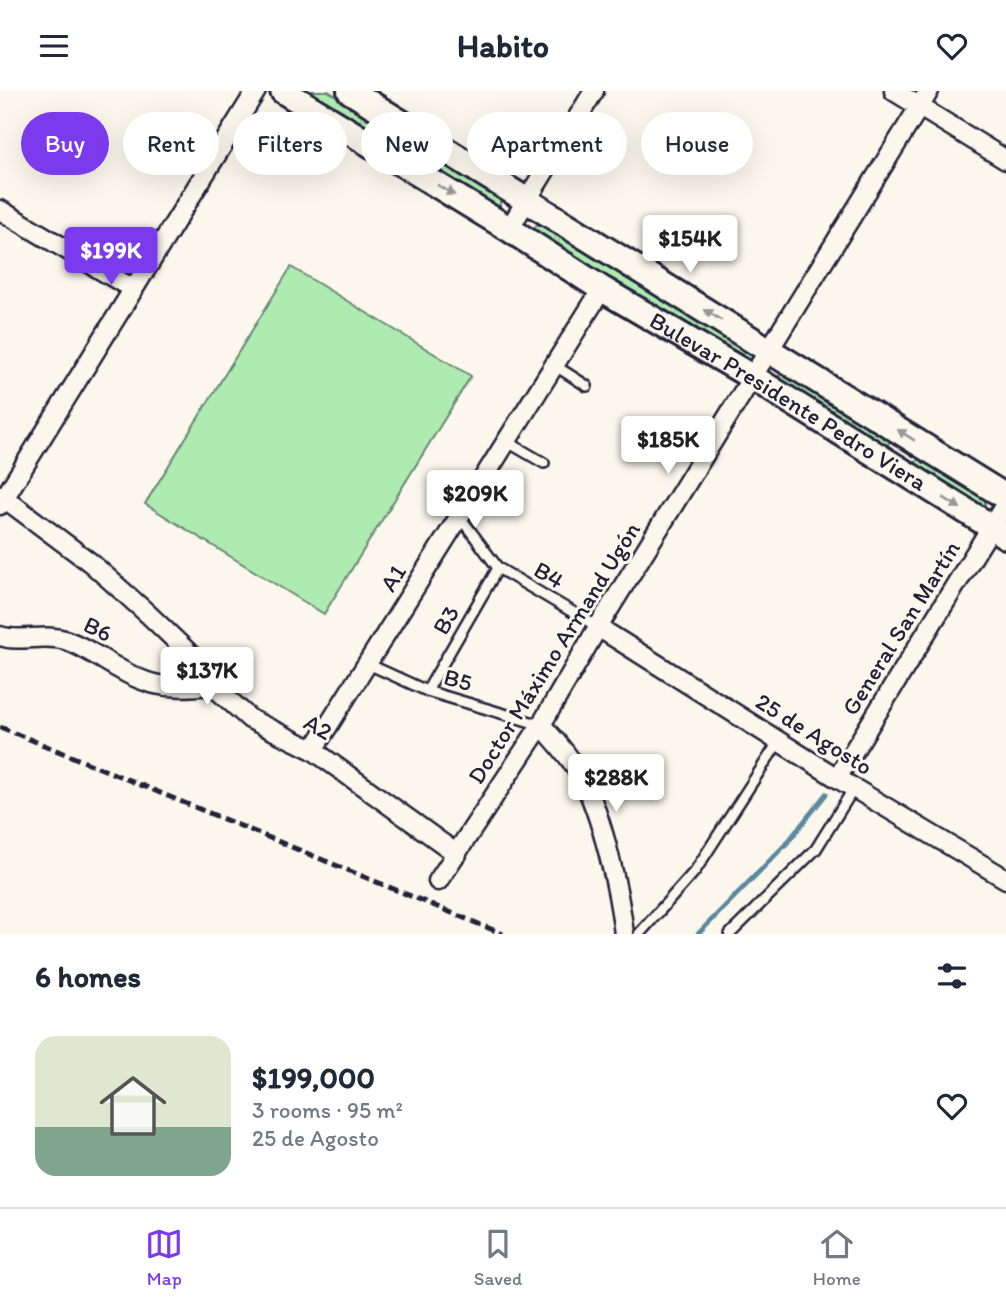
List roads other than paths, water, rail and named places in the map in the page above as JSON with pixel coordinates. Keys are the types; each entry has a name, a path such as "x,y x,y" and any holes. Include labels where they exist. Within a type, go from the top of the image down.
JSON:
{"street":[{"path":"1,500 256,91"},
{"name":"Bulevar Presidente Pedro Viera","path":"283,91 602,289 752,377 999,532"},
{"name":"Bulevar Presidente Pedro Viera","path":"351,91 1006,497"},
{"path":"509,229 594,91"},
{"path":"894,91 924,99 1006,160"},
{"name":"Doctor Máximo Armand Ugón","path":"438,881 541,725 598,627 924,99"},
{"path":"0,210 134,289"},
{"name":"A1","path":"313,750 602,289"},
{"name":"A2","path":"1,500 91,563 192,656 212,685 250,719 313,750 457,854"},
{"name":"General San Martín","path":"837,778 999,532 1006,503"},
{"name":"25 de Agosto","path":"598,627 837,778 1006,879"},
{"name":"B6","path":"0,636 9,639 33,636 64,639 144,681 185,687 212,685"},
{"path":"541,725 561,747 582,778 612,869 624,934"}],"lane":[{"path":"554,365 587,386"},
{"path":"506,441 544,463"},
{"name":"B4","path":"460,517 498,568 598,627"},
{"name":"B3","path":"427,691 498,568"},
{"name":"B5","path":"368,664 427,691 541,725"},
{"path":"639,934 695,871 779,741"},
{"path":"730,934 816,849 854,788"}],"waterway":[{"path":"698,934 787,843 826,794"}],"railway":[{"path":"0,727 503,934"}]}
